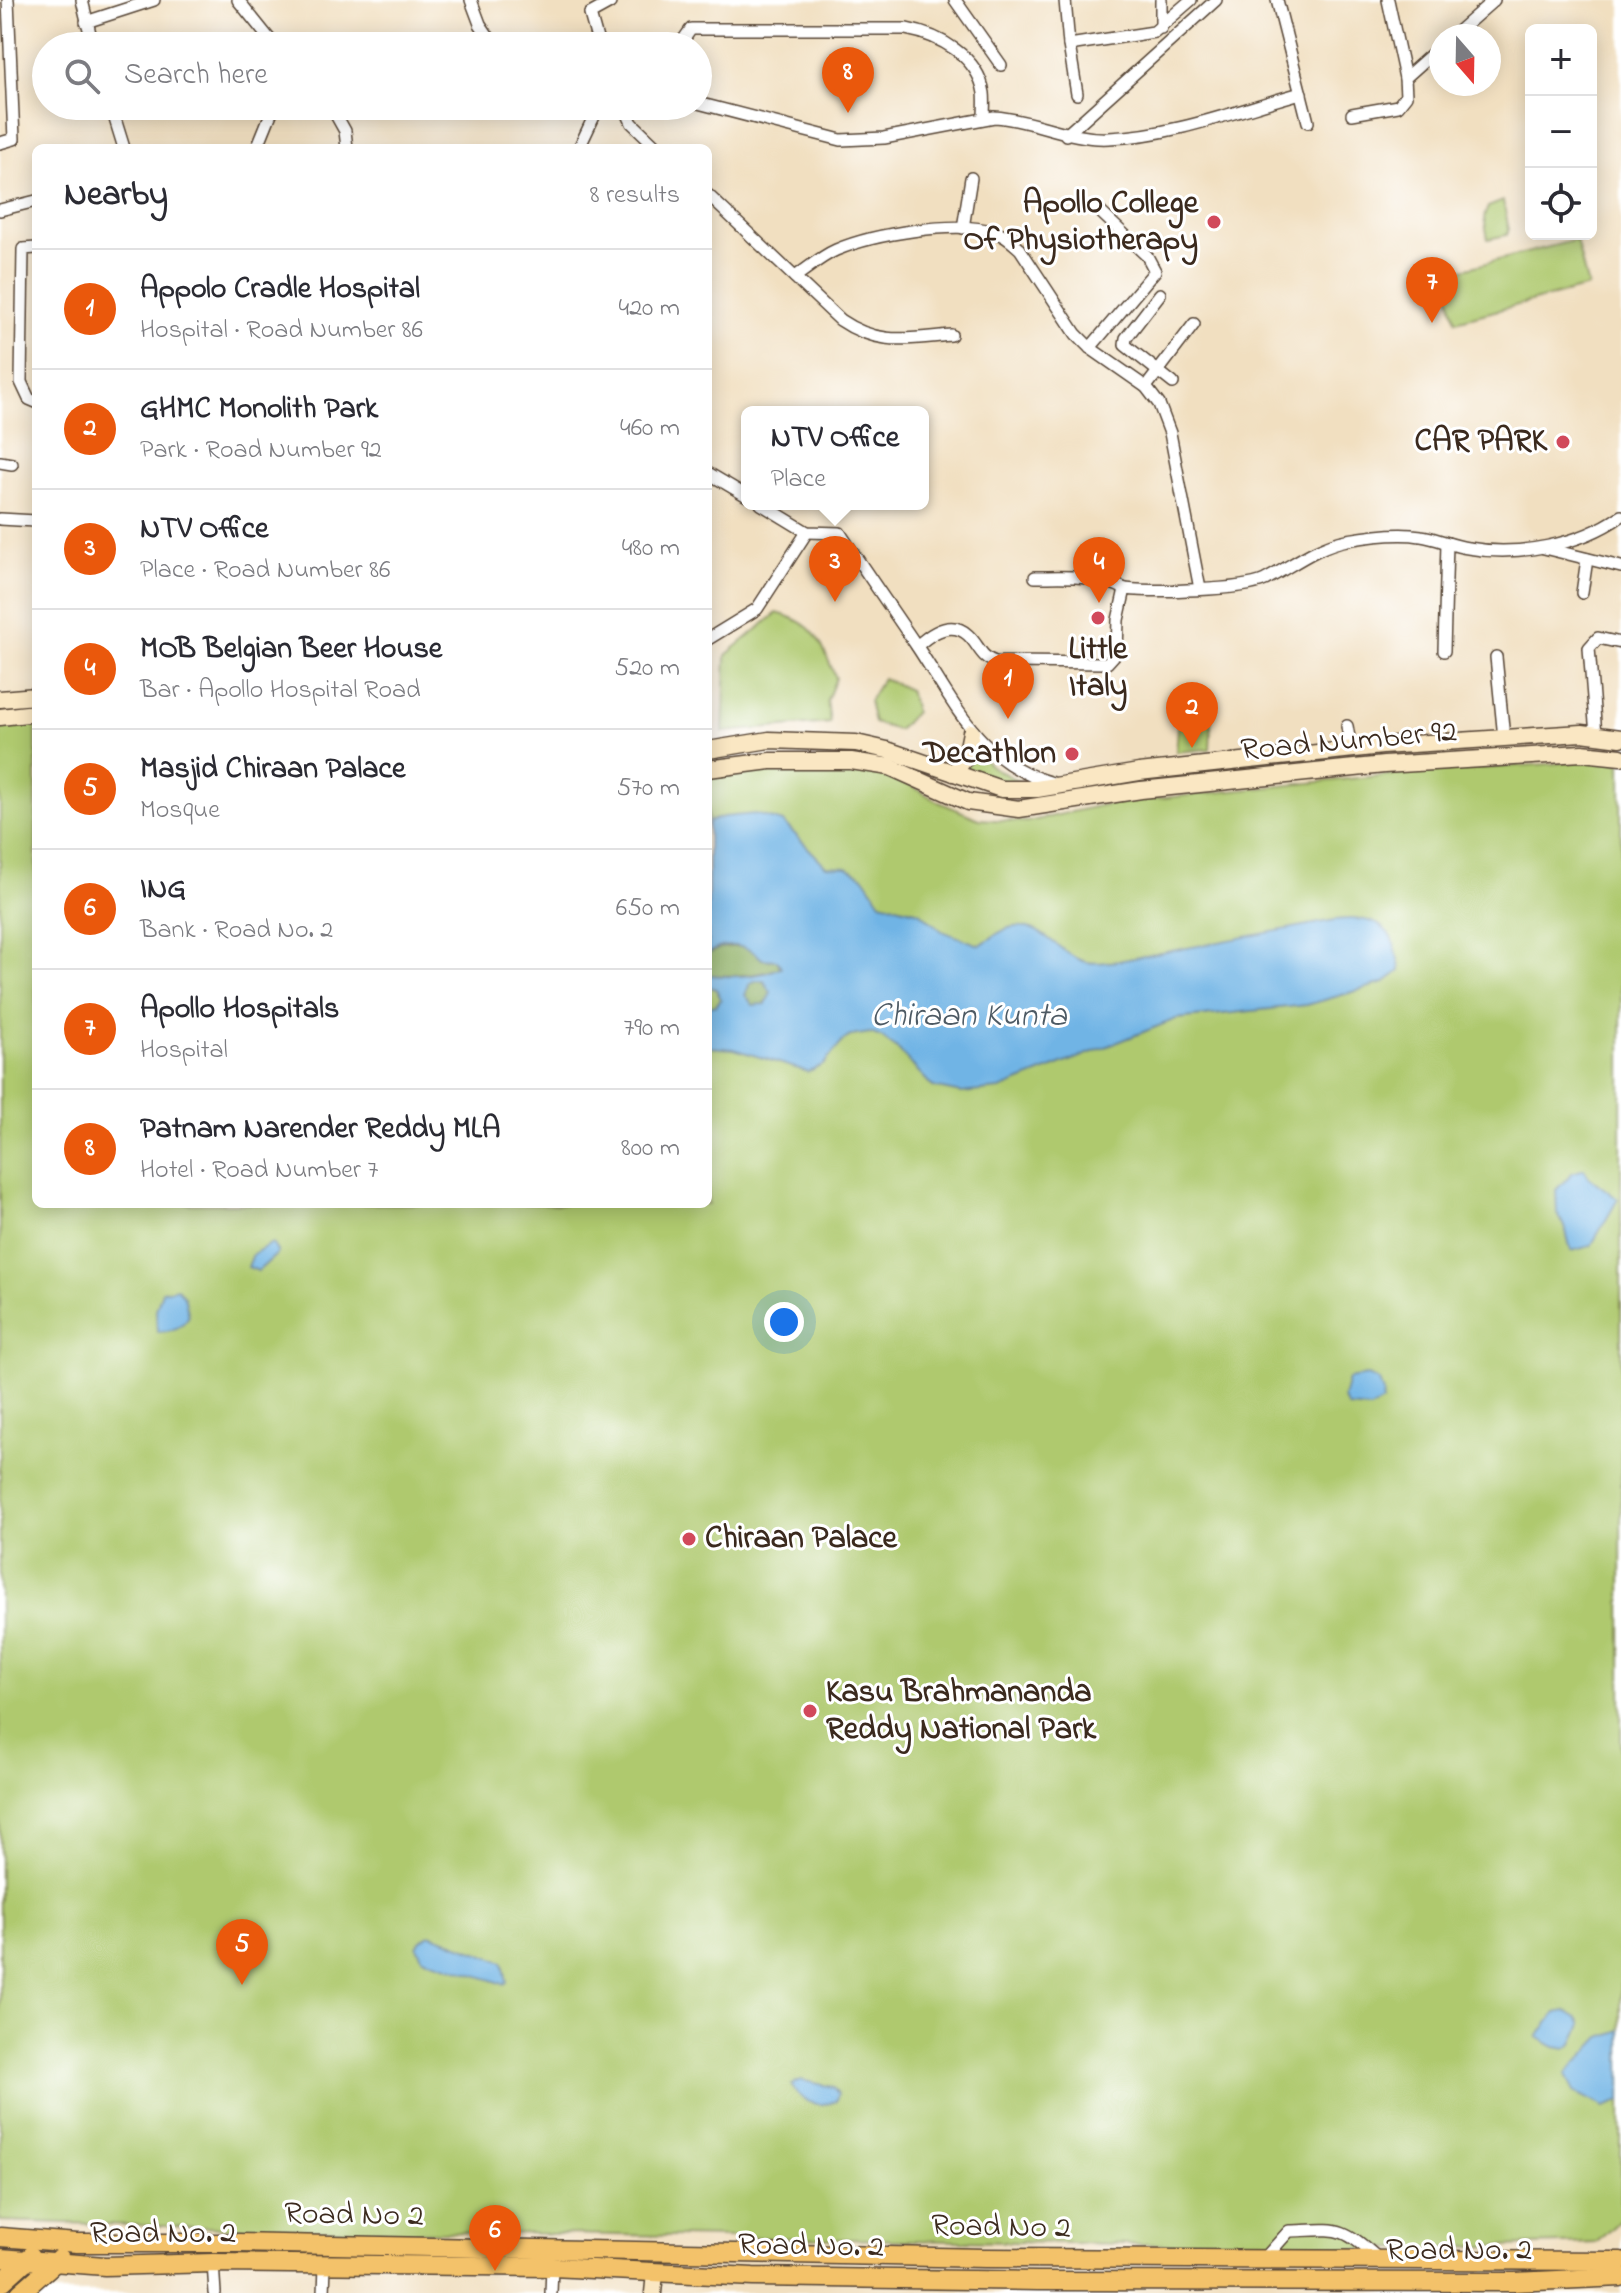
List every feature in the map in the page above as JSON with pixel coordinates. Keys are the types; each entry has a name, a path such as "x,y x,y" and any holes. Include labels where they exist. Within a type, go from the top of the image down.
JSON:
{"main road":[{"path":"0,699 32,696"},
{"path":"0,717 32,713"},
{"path":"954,773 966,757 971,732"},
{"name":"Road Number 92","path":"712,749 769,740 856,743 887,750 1001,789 1037,789 1139,772 1351,749 1582,733 1621,738"},
{"path":"1376,747 1380,765"},
{"name":"Road Number 92","path":"712,768 770,761 851,761 890,767 968,802 1019,809 1141,790 1380,765 1582,753 1621,757"},
{"path":"0,2237 77,2243"},
{"path":"0,2284 48,2241"},
{"path":"27,2287 77,2243"},
{"name":"Road No 2","path":"77,2243 237,2243 969,2258 1621,2261"},
{"name":"Road No. 2","path":"1,2258 105,2266 213,2263 552,2267 655,2273 753,2285 1550,2287 1621,2277"},
{"path":"27,2287 58,2273 105,2266"},
{"path":"653,2293 655,2273"}],"street":[{"path":"0,143 14,139 8,0"},
{"path":"82,0 89,32"},
{"path":"86,22 154,0"},
{"path":"238,0 264,32"},
{"path":"471,0 485,32"},
{"path":"955,0 1001,65"},
{"path":"1065,0 1077,94"},
{"path":"1161,0 1161,28"},
{"path":"1069,45 1154,32 1191,0"},
{"path":"1066,135 1216,0"},
{"path":"1277,0 1308,122"},
{"path":"1352,114 1398,106 1406,96 1388,0"},
{"path":"1467,24 1494,0"},
{"path":"595,32 590,14 610,3"},
{"path":"689,32 691,29 906,29 922,32 945,41 977,74 984,92 984,118"},
{"path":"1405,78 1429,57"},
{"path":"712,107 841,140 884,138 984,118 1007,117 1066,135 1108,138 1154,133 1301,93"},
{"path":"115,120 123,144"},
{"path":"259,144 268,120"},
{"path":"339,120 345,131 347,144"},
{"path":"581,144 592,120"},
{"path":"631,120 654,144"},
{"path":"963,228 971,178"},
{"path":"712,199 840,320 870,337 891,340 951,335"},
{"path":"0,210 32,202"},
{"path":"1090,348 1155,271 1147,256 1094,206"},
{"path":"795,277 835,250 897,233 963,228 995,232 1008,238 1020,249 1064,316 1090,348 1146,387 1159,404 1170,433 1200,589"},
{"path":"32,248 23,249 21,319 21,382 32,400"},
{"path":"1137,292 1156,299 1125,343 1129,350 1173,383"},
{"path":"21,319 32,319"},
{"path":"1146,387 1194,324"},
{"path":"712,475 741,492"},
{"path":"771,510 807,532 840,533 971,732 993,754 1012,766 1036,779 1061,785"},
{"path":"1035,577 1095,578 1108,580 1125,589 1243,587 1263,581 1315,551 1344,541 1420,535 1447,543 1504,551 1539,546 1597,531 1621,516"},
{"path":"0,519 32,521"},
{"path":"712,637 757,609 807,532"},
{"path":"1444,651 1447,543"},
{"path":"1539,546 1621,567"},
{"path":"1582,593 1587,559"},
{"path":"917,646 929,635 954,628 969,636 982,655 995,662 1107,663 1117,652 1118,620 1125,589"},
{"path":"1596,735 1589,648 1598,638 1621,643"},
{"path":"1496,657 1504,738"},
{"path":"1347,726 1351,749"},
{"path":"1264,2259 1289,2231 1340,2229 1383,2262"},
{"path":"213,2263 215,2293"},
{"path":"324,2293 325,2265"},
{"path":"551,2293 552,2267"}],"green space":[{"path":"1503,201 1509,229 1507,235 1488,239 1484,217 1488,207"},
{"path":"1576,240 1588,287 1456,321 1444,274"},
{"path":"777,613 791,617 809,629 826,654 836,678 827,700 830,723 723,732 726,655"},
{"path":"883,678 909,690 915,712 898,730 874,723 869,701"},
{"path":"1180,705 1212,705 1210,749 1176,752"},
{"name":"Kasu Brahmananda Reddy National Park","path":"32,723 32,1208 712,1208 712,776 805,768 848,769 895,776 939,802 979,819 1027,822 1107,804 1407,773 1609,760 1621,763 1621,2219 1596,2243 1341,2249 262,2229 0,2221 0,727"},
{"path":"974,750 992,767 1024,784 965,770"},
{"path":"742,946 762,959 777,960 781,968 745,975 712,975 712,952"},
{"path":"758,980 767,984 771,993 767,1002 758,1006 749,1002 745,993 749,984"}],"water":[{"name":"Chiraan Kunta","path":"755,814 783,822 826,866 847,867 864,877 881,902 920,912 942,931 979,945 1008,928 1023,927 1041,933 1080,960 1104,962 1355,919 1373,922 1387,932 1393,940 1400,971 1384,983 1307,1005 1176,1019 1000,1089 961,1093 933,1087 896,1048 870,1033 844,1040 823,1065 808,1072 734,1049 712,1047 712,1006 721,999 712,988 712,975 755,975 781,967 777,960 762,959 743,947 728,946 712,951 712,821","holes":["757,980 764,981 771,992 766,1004 753,1005 745,995 750,983"]},
{"path":"1584,1169 1589,1177 1618,1199 1591,1246 1571,1251 1557,1212 1556,1190 1572,1173"},
{"path":"272,1243 278,1253 258,1271 248,1267 253,1254"},
{"path":"177,1288 184,1296 189,1316 176,1328 157,1332 156,1310 162,1291"},
{"path":"1367,1376 1379,1381 1382,1402 1370,1409 1348,1407 1343,1398 1348,1379"},
{"path":"430,1934 503,1962 507,1982 504,1984 423,1958 417,1947"},
{"path":"1566,2011 1579,2019 1582,2025 1573,2044 1566,2049 1555,2047 1537,2037 1556,2013"},
{"path":"1621,2030 1621,2101 1605,2107 1574,2092 1566,2074 1601,2037"},
{"path":"800,2080 833,2087 838,2093 836,2101 816,2104 805,2100 791,2085"}],"place":[{"name":"Patnam Narender Reddy MLA","path":"848,113"},
{"name":"Apollo College Of Physiotherapy","path":"1214,222"},
{"name":"Apollo Hospitals","path":"1432,323"},
{"name":"CAR PARK","path":"1563,442"},
{"name":"NTV Office","path":"835,602"},
{"name":"MOB Belgian Beer House","path":"1099,603"},
{"name":"Little Italy","path":"1098,618"},
{"name":"Appolo Cradle Hospital","path":"1008,719"},
{"name":"GHMC Monolith Park","path":"1192,748"},
{"name":"Decathlon","path":"1072,754"},
{"name":"Chiraan Palace","path":"689,1539"},
{"name":"Kasu Brahmananda Reddy National Park","path":"810,1711"},
{"name":"Masjid Chiraan Palace","path":"242,1985"},
{"name":"ING","path":"495,2271"}]}
